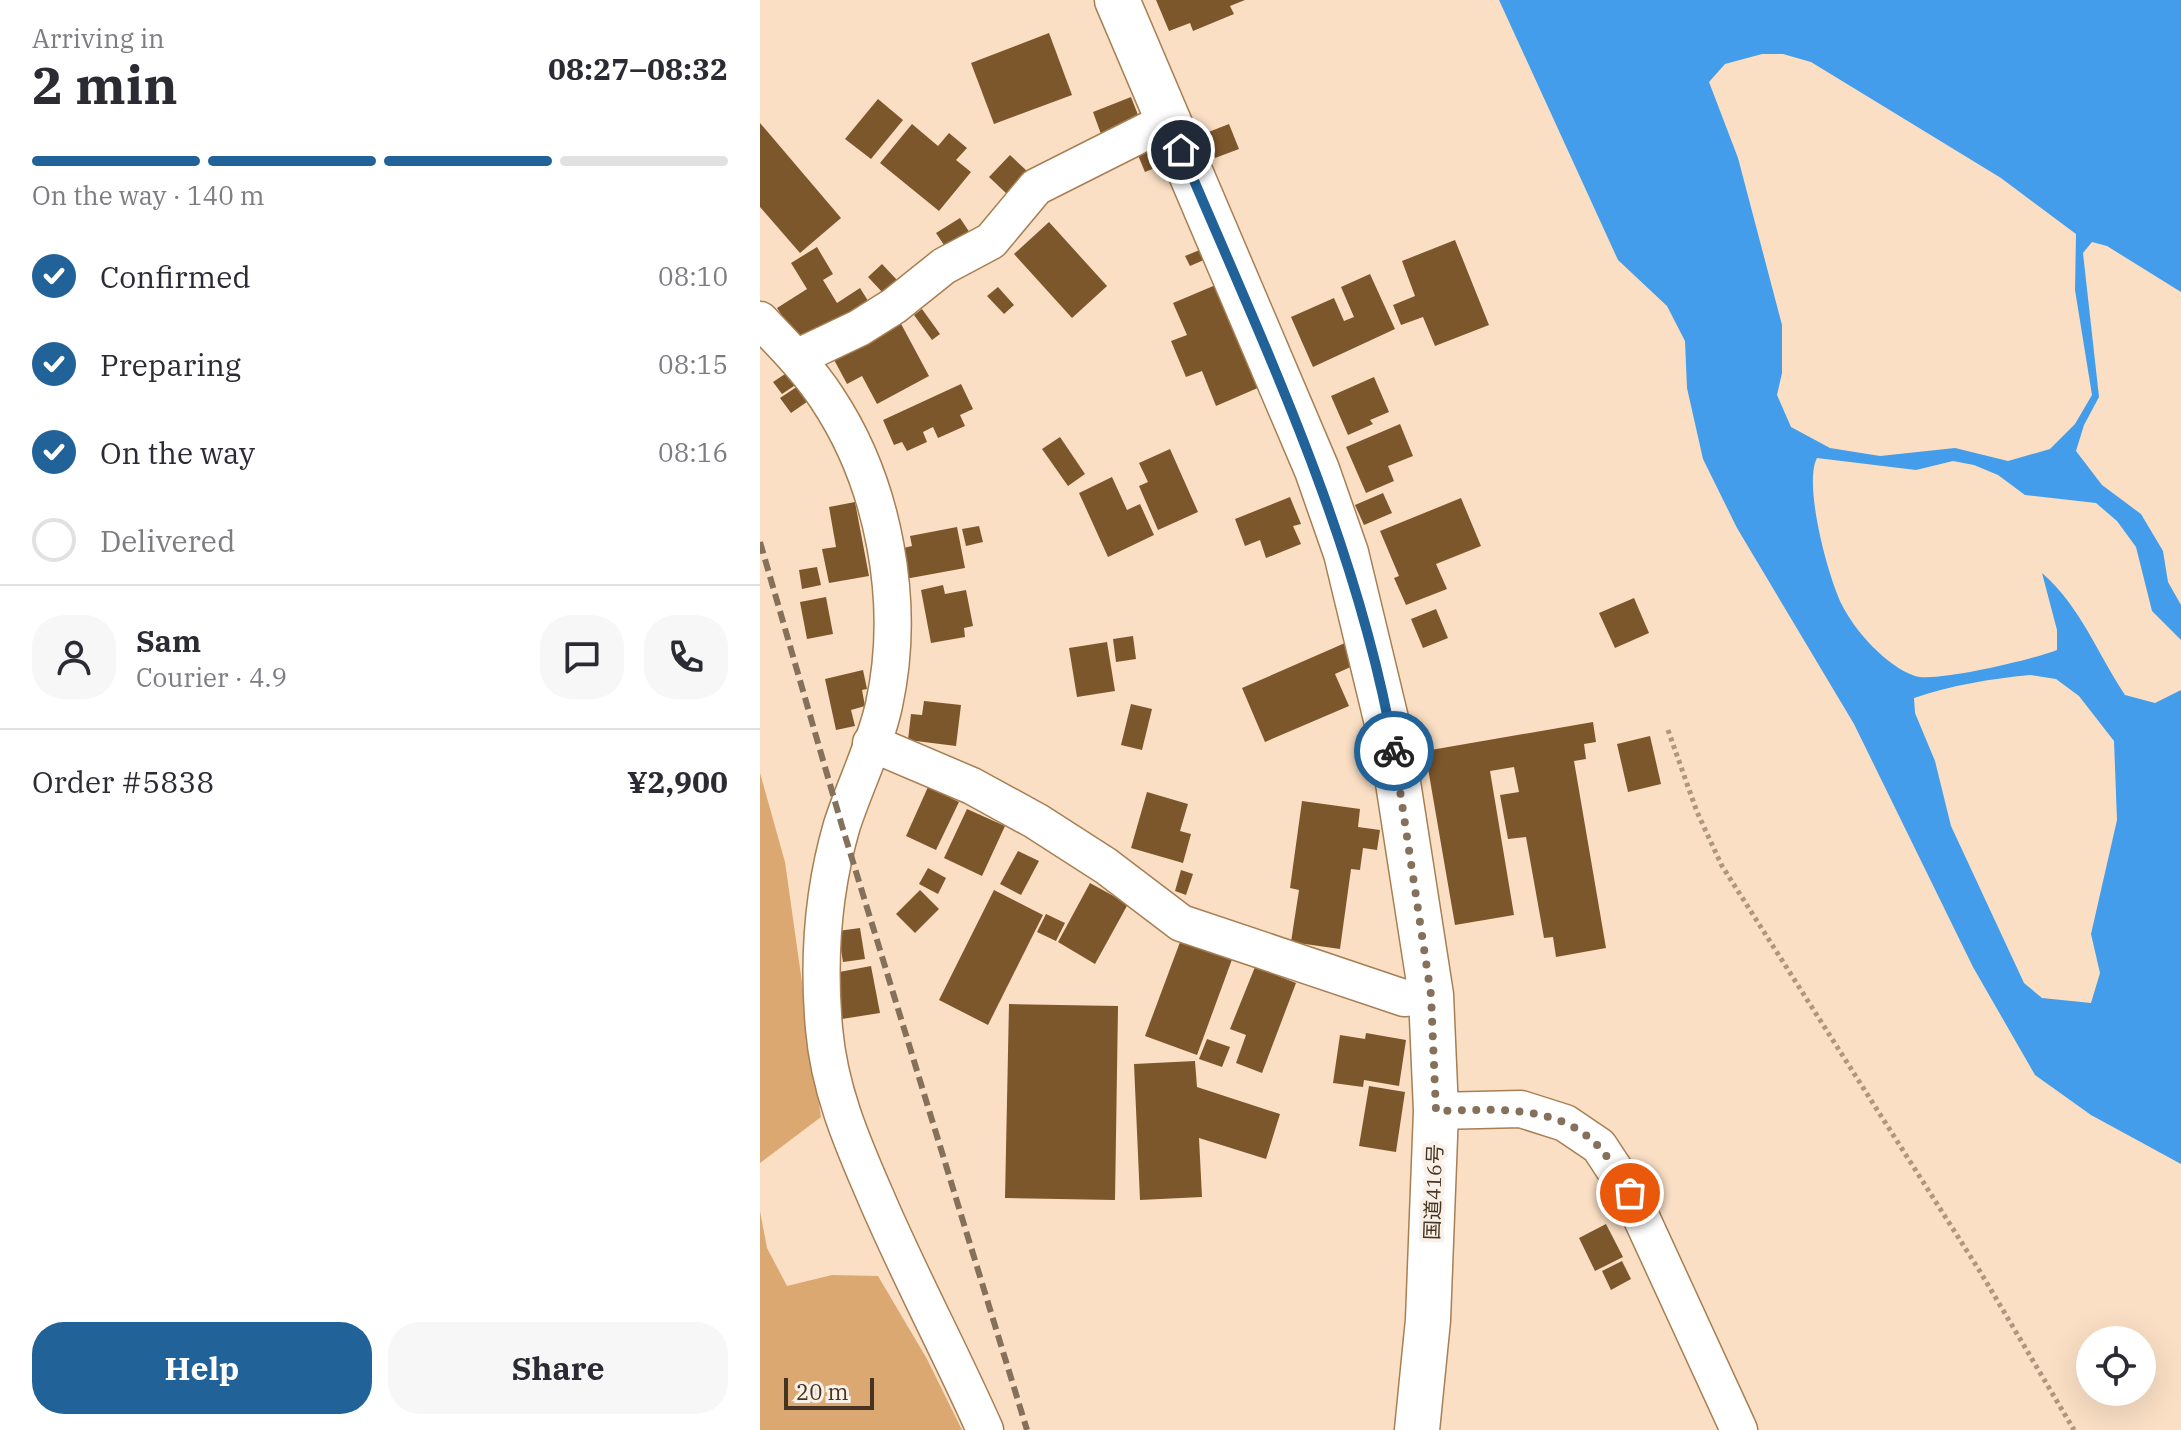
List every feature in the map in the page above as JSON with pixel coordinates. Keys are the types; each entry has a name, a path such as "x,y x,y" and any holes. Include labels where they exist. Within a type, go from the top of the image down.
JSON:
{"highway":[{"name":"国道416号","path":"1117,0 1317,470 1346,553 1392,744 1431,995 1436,1111 1428,1320 1417,1430"}],"street":[{"path":"796,358 859,328 894,306 944,266 991,241 1036,187 1169,120"},
{"path":"760,320 796,358 827,398 847,434 872,492 884,540 893,598 892,664 883,709 842,826 824,901 824,1026 831,1082 850,1137 917,1292 955,1363 985,1430"},
{"path":"871,743 972,786 1036,821 1106,866 1181,923 1404,998 1431,995"},
{"path":"1436,1111 1521,1109 1565,1123 1599,1146 1630,1193 1739,1430"}],"path":[{"path":"1668,730 1697,812 1722,866 1972,1260 2074,1430"}],"shaded area":[{"path":"760,773 785,862 821,1117 760,1163"},
{"path":"760,1211 767,1248 787,1286 832,1275 878,1276 927,1359 962,1430 760,1430"}],"water":[{"path":"1499,0 2181,0 2181,292 2107,246 2092,242 2083,253 2099,397 2084,425 2076,451 2102,485 2141,514 2163,551 2168,582 2181,605 2181,640 2152,611 2136,547 2117,521 2096,503 2025,495 1998,475 1974,465 1953,461 1916,470 1817,458 1813,488 1824,553 1842,605 1872,646 1904,671 1915,676 1943,676 2008,664 2057,650 2057,630 2042,573 2078,615 2125,695 2155,703 2181,690 2181,1164 2091,1115 2035,1075 1973,967 1854,724 1737,528 1703,459 1687,388 1685,341 1667,306 1618,260","holes":["1762,54 1783,54 1811,62 2001,178 2076,234 2075,290 2092,395 2075,424 2050,449 2008,461 1955,448 1880,456 1830,448 1791,427 1777,395 1782,373 1782,325 1738,158 1709,82 1725,64","2030,675 2056,679 2079,696 2114,741 2117,820 2091,934 2100,973 2091,1003 2042,998 2024,983 1951,826 1935,761 1915,713 1914,698 1971,683"]}],"building":[{"path":"1156,0 1245,0 1230,6 1234,14 1193,31 1190,23 1169,31"},
{"path":"1049,33 1072,95 994,124 971,63"},
{"path":"1131,97 1140,120 1101,134 1093,112"},
{"path":"878,99 903,120 871,159 845,139"},
{"path":"760,123 841,218 800,253 760,207"},
{"path":"912,124 938,146 949,133 967,148 956,160 971,172 939,211 880,163"},
{"path":"1229,124 1239,149 1215,158 1206,133"},
{"path":"1157,138 1167,163 1145,172 1135,148"},
{"path":"1010,155 1028,172 1007,194 989,177"},
{"path":"960,218 974,239 950,254 936,233"},
{"path":"1049,222 1107,286 1072,318 1014,254"},
{"path":"1455,240 1489,325 1435,346 1423,317 1401,325 1393,305 1415,296 1402,261"},
{"path":"817,247 833,274 823,280 837,303 860,288 870,304 818,337 813,329 797,339 777,308 807,289 791,263"},
{"path":"1202,249 1206,259 1190,266 1185,256"},
{"path":"882,264 897,280 883,293 868,277"},
{"path":"1370,274 1395,329 1313,367 1291,317 1334,298 1344,321 1354,317 1341,287"},
{"path":"1218,284 1260,387 1216,406 1202,371 1186,377 1171,341 1187,335 1173,303"},
{"path":"998,287 1014,305 1004,314 987,296"},
{"path":"922,309 940,334 932,340 914,315"},
{"path":"899,320 929,376 877,404 862,376 847,384 832,356"},
{"path":"791,370 800,382 782,394 773,382"},
{"path":"1374,377 1389,412 1370,420 1373,424 1348,435 1331,396"},
{"path":"804,382 814,397 791,413 780,398"},
{"path":"961,384 973,409 960,415 965,426 938,438 933,427 923,432 927,442 907,451 902,442 894,445 883,420"},
{"path":"1400,424 1413,456 1388,466 1394,481 1366,493 1346,447"},
{"path":"1060,437 1085,474 1068,486 1042,449"},
{"path":"1170,449 1198,512 1158,530 1139,486 1148,482 1139,463"},
{"path":"1112,477 1127,510 1140,504 1154,535 1108,557 1079,493"},
{"path":"1383,493 1392,513 1364,525 1355,505"},
{"path":"1290,497 1301,524 1293,526 1301,544 1266,558 1260,540 1245,546 1235,519"},
{"path":"1461,498 1481,546 1436,564 1447,589 1406,605 1394,578 1399,576 1380,531"},
{"path":"855,502 869,576 829,583 822,549 836,547 829,507"},
{"path":"979,526 983,542 966,546 962,529"},
{"path":"957,527 965,568 905,579 899,549 912,546 910,536"},
{"path":"817,567 821,585 802,589 799,570"},
{"path":"943,585 945,594 966,590 973,626 964,628 965,637 931,643 921,590"},
{"path":"826,597 833,634 807,639 800,602"},
{"path":"1634,598 1649,633 1615,648 1599,613"},
{"path":"1436,609 1448,638 1423,648 1411,619"},
{"path":"1133,636 1136,659 1116,662 1113,639"},
{"path":"1107,642 1115,691 1077,697 1069,648"},
{"path":"1345,643 1355,665 1335,674 1349,706 1265,742 1242,688"},
{"path":"863,670 867,689 862,690 865,706 851,710 855,726 836,730 825,679"},
{"path":"924,701 961,705 956,746 908,740 911,714 922,715"},
{"path":"1131,704 1152,709 1142,750 1121,745"},
{"path":"1593,722 1596,742 1584,744 1586,759 1574,761 1606,948 1556,957 1553,937 1544,938 1526,837 1508,839 1500,795 1519,792 1514,767 1490,771 1514,915 1455,925 1425,751"},
{"path":"1650,736 1661,784 1628,792 1617,744"},
{"path":"928,787 959,802 936,850 906,836"},
{"path":"1147,792 1188,804 1180,831 1191,834 1183,863 1131,848"},
{"path":"1302,801 1360,809 1358,827 1380,830 1377,850 1363,848 1360,870 1351,869 1340,949 1291,942 1299,890 1290,888"},
{"path":"967,809 1005,826 982,876 944,858"},
{"path":"1018,851 1039,861 1021,895 1000,884"},
{"path":"928,868 946,878 938,894 919,884"},
{"path":"1181,870 1193,874 1186,895 1175,891"},
{"path":"1090,883 1128,904 1095,964 1058,942"},
{"path":"920,890 939,909 915,933 896,914"},
{"path":"994,890 1043,915 988,1025 939,1000"},
{"path":"1046,914 1065,923 1056,941 1037,932"},
{"path":"860,928 865,959 843,962 838,931"},
{"path":"1183,934 1234,954 1197,1055 1145,1036"},
{"path":"871,966 880,1013 842,1019 834,973"},
{"path":"1255,967 1296,983 1262,1073 1236,1063 1246,1035 1230,1029"},
{"path":"1009,1004 1118,1006 1115,1200 1005,1198"},
{"path":"1366,1033 1406,1040 1399,1086 1364,1080 1363,1087 1333,1083 1340,1035 1365,1039"},
{"path":"1207,1039 1230,1047 1222,1067 1199,1059"},
{"path":"1195,1061 1197,1087 1280,1114 1266,1159 1199,1138 1202,1197 1140,1200 1134,1064"},
{"path":"1369,1086 1405,1092 1396,1152 1359,1146"},
{"path":"1606,1224 1623,1257 1595,1271 1579,1238"},
{"path":"1622,1261 1631,1279 1611,1290 1602,1271"}],"railway":[{"path":"760,542 842,826 1027,1430"}],"way so far":[{"path":"1394,751 1431,995 1436,1111 1521,1109 1565,1123 1599,1146 1630,1193"}],"route":[{"path":"1181,150 1317,470 1346,553 1394,751"}]}
